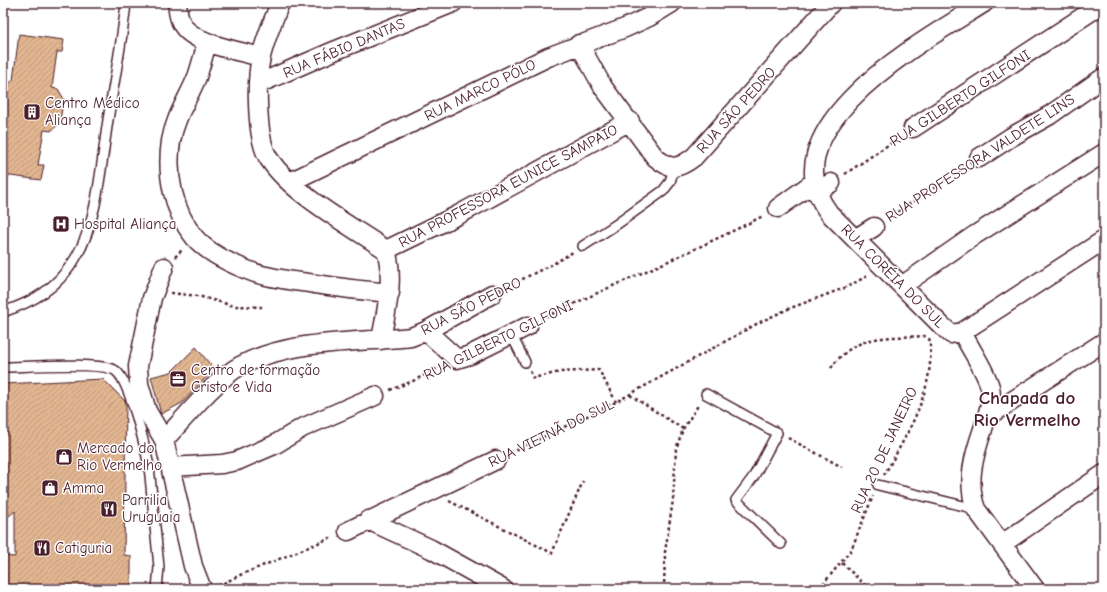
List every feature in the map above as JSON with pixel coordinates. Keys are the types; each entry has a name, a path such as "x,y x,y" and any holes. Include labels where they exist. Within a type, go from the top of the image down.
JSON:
{"street":[{"path":"177,3 179,18 182,26 191,33 207,42 261,57"},
{"path":"280,3 261,57 258,84 263,145 268,158 290,182 313,201 386,250 390,262 390,292 381,340"},
{"name":"RUA FÁBIO DANTAS","path":"258,84 334,51 453,3"},
{"name":"RUA MARCO PÓLO","path":"290,182 534,63 579,44 625,28 649,17 672,3"},
{"name":"RUA SÃO PEDRO","path":"674,168 684,164 694,157 831,3"},
{"path":"778,208 820,186 817,150 822,135 830,122 845,104 886,68 919,44 984,3"},
{"name":"RUA GILBERTO GILFONI","path":"913,128 1104,3"},
{"path":"207,42 196,78 179,113 171,142 170,181 174,198 181,214 195,238 213,252 229,261 254,272 268,276 327,286 390,292"},
{"path":"579,44 604,87 655,156 664,165 674,168"},
{"name":"RUA PROFESSORA VALDETE LINS","path":"979,158 1050,115 1104,77"},
{"name":"RUA PROFESSORA EUNICE SAMPAIO","path":"386,250 472,208 630,121"},
{"path":"903,285 975,235 1104,153"},
{"name":"RUA CORÉIA DO SUL","path":"820,186 829,212 855,239 951,334 962,332 990,388 990,400 987,417 977,448 973,470 972,497 976,509 1035,589"},
{"name":"RUA PROFESSORA VALDETE LINS","path":"855,239 874,227"},
{"path":"962,332 1104,240"},
{"path":"164,267 154,292 138,366 139,384 147,411 164,440 193,566 202,589"},
{"name":"RUA SÃO PEDRO","path":"164,440 219,383 239,366 262,356 288,349 411,337 426,331 492,294"},
{"name":"RUA GILBERTO GILFONI","path":"457,359 470,355 528,326"},
{"path":"426,331 457,359"},
{"path":"987,417 1104,342"},
{"path":"170,467 222,464 237,461 274,445 302,428 375,396"},
{"name":"RUA VIETNÃ DO SUL","path":"348,531 368,520 496,460"},
{"path":"1002,544 1104,474"},
{"path":"368,520 431,549 503,589"}],"lane":[{"path":"3,312 29,303 47,291 62,276 75,259 84,241 95,198 126,3"},
{"path":"583,246 617,224 662,191 670,182 674,168"},
{"path":"511,334 525,362"},
{"path":"3,367 94,366 115,370 122,378 127,388 146,451 159,567 163,589"},
{"path":"706,394 777,433 754,476 736,500 782,544"},
{"path":"878,485 976,509"},
{"path":"156,589 159,567"}],"path":[{"name":"RUA GILBERTO GILFONI","path":"820,186 913,128"},
{"name":"RUA PROFESSORA VALDETE LINS","path":"874,227 979,158"},
{"name":"RUA GILBERTO GILFONI","path":"528,326 606,288 693,251 778,208"},
{"path":"164,267 195,238"},
{"name":"RUA SÃO PEDRO","path":"492,294 553,264 583,246"},
{"name":"RUA VIETNÃ DO SUL","path":"496,460 616,402 762,321 788,309 848,287 883,267"},
{"path":"154,292 198,296 234,306 262,307"},
{"name":"RUA 20 DE JANEIRO","path":"819,589 842,563 851,550 878,485 919,410 926,388 931,351 925,307"},
{"path":"831,368 840,355 855,345 875,339 929,336"},
{"name":"RUA GILBERTO GILFONI","path":"375,396 413,381 457,359"},
{"path":"525,362 533,378 560,372 599,370 616,402"},
{"path":"630,394 683,428"},
{"path":"664,589 665,552 673,500 676,449 683,428 706,394"},
{"path":"777,433 842,467"},
{"path":"427,492 462,506 552,553 583,481"},
{"path":"212,589 240,575 348,531"},
{"path":"842,563 869,589"}],"building":[{"name":"Centro Médico Aliança","path":"19,34 64,40 62,52 57,52 52,88 58,89 64,99 59,124 51,131 44,130 38,165 44,165 41,180 3,175 3,89 13,80"},
{"name":"Centro de formação Cristo e Vida","path":"196,347 214,369 182,403 161,414 151,377 171,372"},
{"name":"Mercado do Rio Vermelho","path":"103,379 126,402 124,555 131,556 131,589 3,589 3,556 15,557 15,511 3,521 3,384"}],"place":[{"name":"Centro Médico Aliança","path":"32,112"},
{"name":"Hospital Aliança","path":"61,224"},
{"name":"Centro de formação Cristo e Vida","path":"178,379"},
{"name":"Mercado do Rio Vermelho","path":"64,457"},
{"name":"Amma","path":"50,488"},
{"name":"Parrilia Uruguaia","path":"109,509"},
{"name":"Catiguria","path":"42,548"}],"district":[{"name":"Chapada do Rio Vermelho","path":"1027,409"}]}
